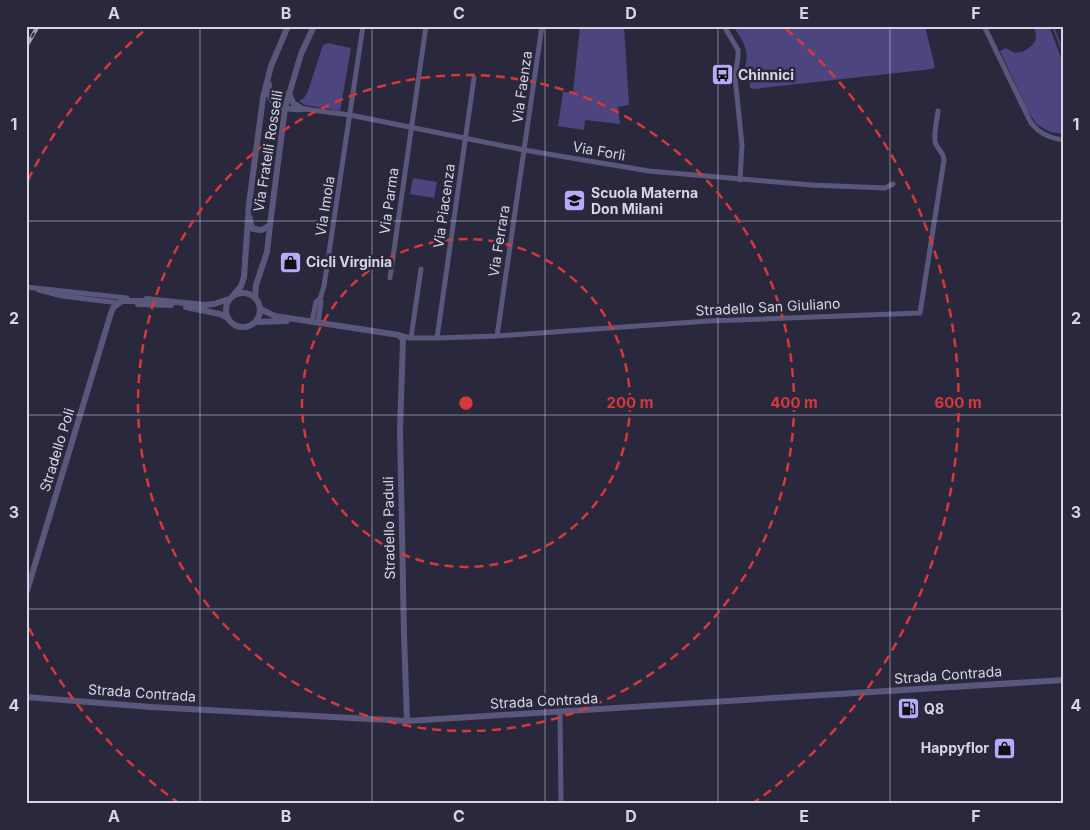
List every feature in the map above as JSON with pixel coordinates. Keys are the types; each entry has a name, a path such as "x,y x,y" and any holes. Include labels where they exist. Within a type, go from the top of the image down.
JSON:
{"street":[{"name":"Via Fratelli Rosselli","path":"230,298 241,286 244,277 249,204 263,98 271,66 288,26"},
{"name":"Via Fratelli Rosselli","path":"255,298 256,285 267,252 285,108 301,54 314,26"},
{"name":"Via Imola","path":"315,322 324,286 363,26"},
{"name":"Via Parma","path":"390,278 426,26"},
{"name":"Via Faenza","path":"524,150 542,26"},
{"path":"724,26 738,50 735,77 742,145 740,180"},
{"path":"984,26 1034,128 1055,139 1064,140"},
{"path":"271,66 268,90 275,105 296,110 304,109"},
{"name":"Via Piacenza","path":"437,338 474,78"},
{"path":"289,92 293,103 304,109"},
{"name":"Via Forlì","path":"304,109 350,115 524,150 649,171 811,186 885,188 893,184"},
{"path":"279,154 282,152 287,119 296,110"},
{"name":"Stradello San Giuliano","path":"260,310 275,316 411,338 496,336 708,321 920,313 944,160 935,140 938,111"},
{"name":"Via Ferrara","path":"496,336 524,150"},
{"name":"Via Fratelli Rosselli","path":"249,204 250,222 253,229 262,230 270,225"},
{"path":"411,338 421,269"},
{"path":"26,287 39,287 116,298 205,305 214,304 239,293 244,293 255,298 260,306 260,310 256,322 250,326 242,327 233,324 228,318 220,314 185,306 90,300 62,296 37,288"},
{"path":"71,292 74,295 89,297 90,300"},
{"path":"228,318 226,308 230,298"},
{"path":"119,302 122,300 144,301 146,299"},
{"path":"102,301 111,313"},
{"name":"Stradello Poli","path":"26,594 111,313 119,302"},
{"name":"Stradello San Giuliano","path":"256,322 304,321"},
{"name":"Stradello Paduli","path":"399,336 404,343 400,430 407,721"},
{"name":"Strada Contrada","path":"26,697 151,707 407,721 1064,680"},
{"path":"560,712 561,804"}],"shaded area":[{"path":"580,26 624,26 629,105 618,107 620,124 585,120 584,130 558,126 563,92 573,93"},
{"path":"733,26 925,26 935,67 932,69 754,89 750,88 750,82 744,79 747,58 744,43"},
{"path":"1034,26 1049,26 1064,65 1064,134 1050,132 1035,122 1000,51 1006,48 1016,53 1030,47 1036,38"},
{"path":"328,43 351,48 340,111 305,105 299,101 304,98 308,91 323,45"},
{"path":"413,178 437,182 434,198 410,194"}],"waterway":[{"path":"1053,26 1064,56"}],"railway":[{"path":"26,47 38,26"}],"place":[{"name":"Chinnici","path":"722,75"},
{"name":"Scuola Materna Don Milani","path":"575,201"},
{"name":"Cicli Virginia","path":"290,262"},
{"name":"Q8","path":"908,709"},
{"name":"Happyflor","path":"1005,748"}]}
